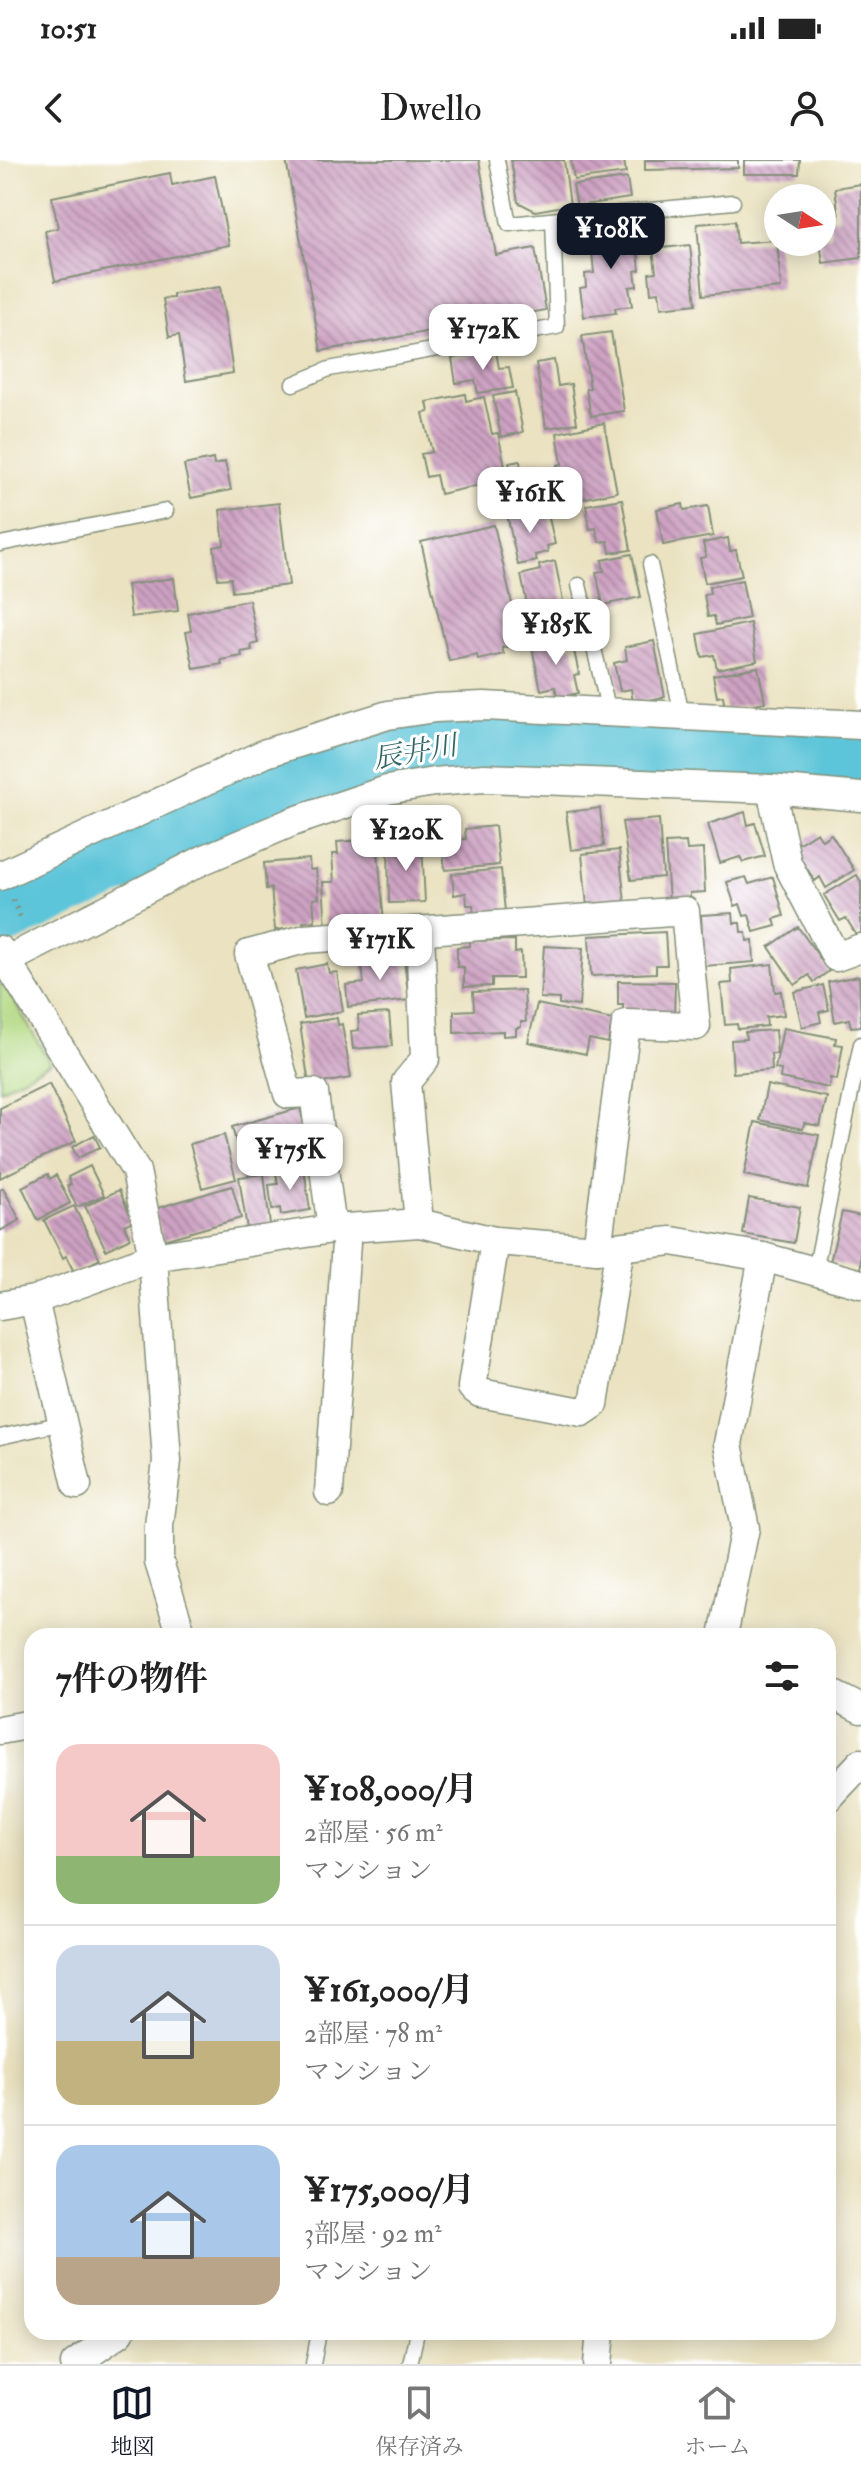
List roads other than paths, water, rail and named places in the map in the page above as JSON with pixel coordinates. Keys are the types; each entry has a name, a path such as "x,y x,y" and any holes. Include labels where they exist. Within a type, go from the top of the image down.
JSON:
{"street":[{"path":"6,886 266,753 388,715 435,708 484,706 861,725"},
{"path":"180,1628 159,1562 159,1526 167,1461 153,1257 136,1171 2,959 203,860 292,822 387,790 484,778 771,789 861,797"},
{"path":"771,789 787,863 836,957 861,948"},
{"path":"329,1492 339,1229 314,1093 288,1094 249,954 305,939 685,911 696,1026 626,1024 594,1404 582,1412 480,1393 472,1387 495,1241"},
{"path":"419,1223 406,1082 425,1059 420,931"},
{"path":"0,1306 34,1300 153,1257 339,1229 419,1223 495,1241 609,1248 672,1241 763,1257 861,1284"},
{"path":"725,1628 745,1528 728,1444 763,1257"},
{"path":"34,1300 77,1485"},
{"path":"836,1696 861,1709"},
{"path":"0,1730 24,1726"},
{"path":"836,1790 861,1763"},
{"path":"75,2364 109,2340"},
{"path":"598,2364 600,2340"}],"lane":[{"path":"497,160 509,224 733,202"},
{"path":"293,384 329,369 557,327 553,220"},
{"path":"0,544 166,511"},
{"path":"650,564 682,715"},
{"path":"579,585 609,712"},
{"path":"815,1271 861,1044"},
{"path":"0,1437 63,1423"},
{"path":"313,2364 318,2340"},
{"path":"410,2364 415,2340"}],"waterway":[{"name":"辰井川","path":"0,915 123,860 249,798 384,753 479,740 861,762"}]}
